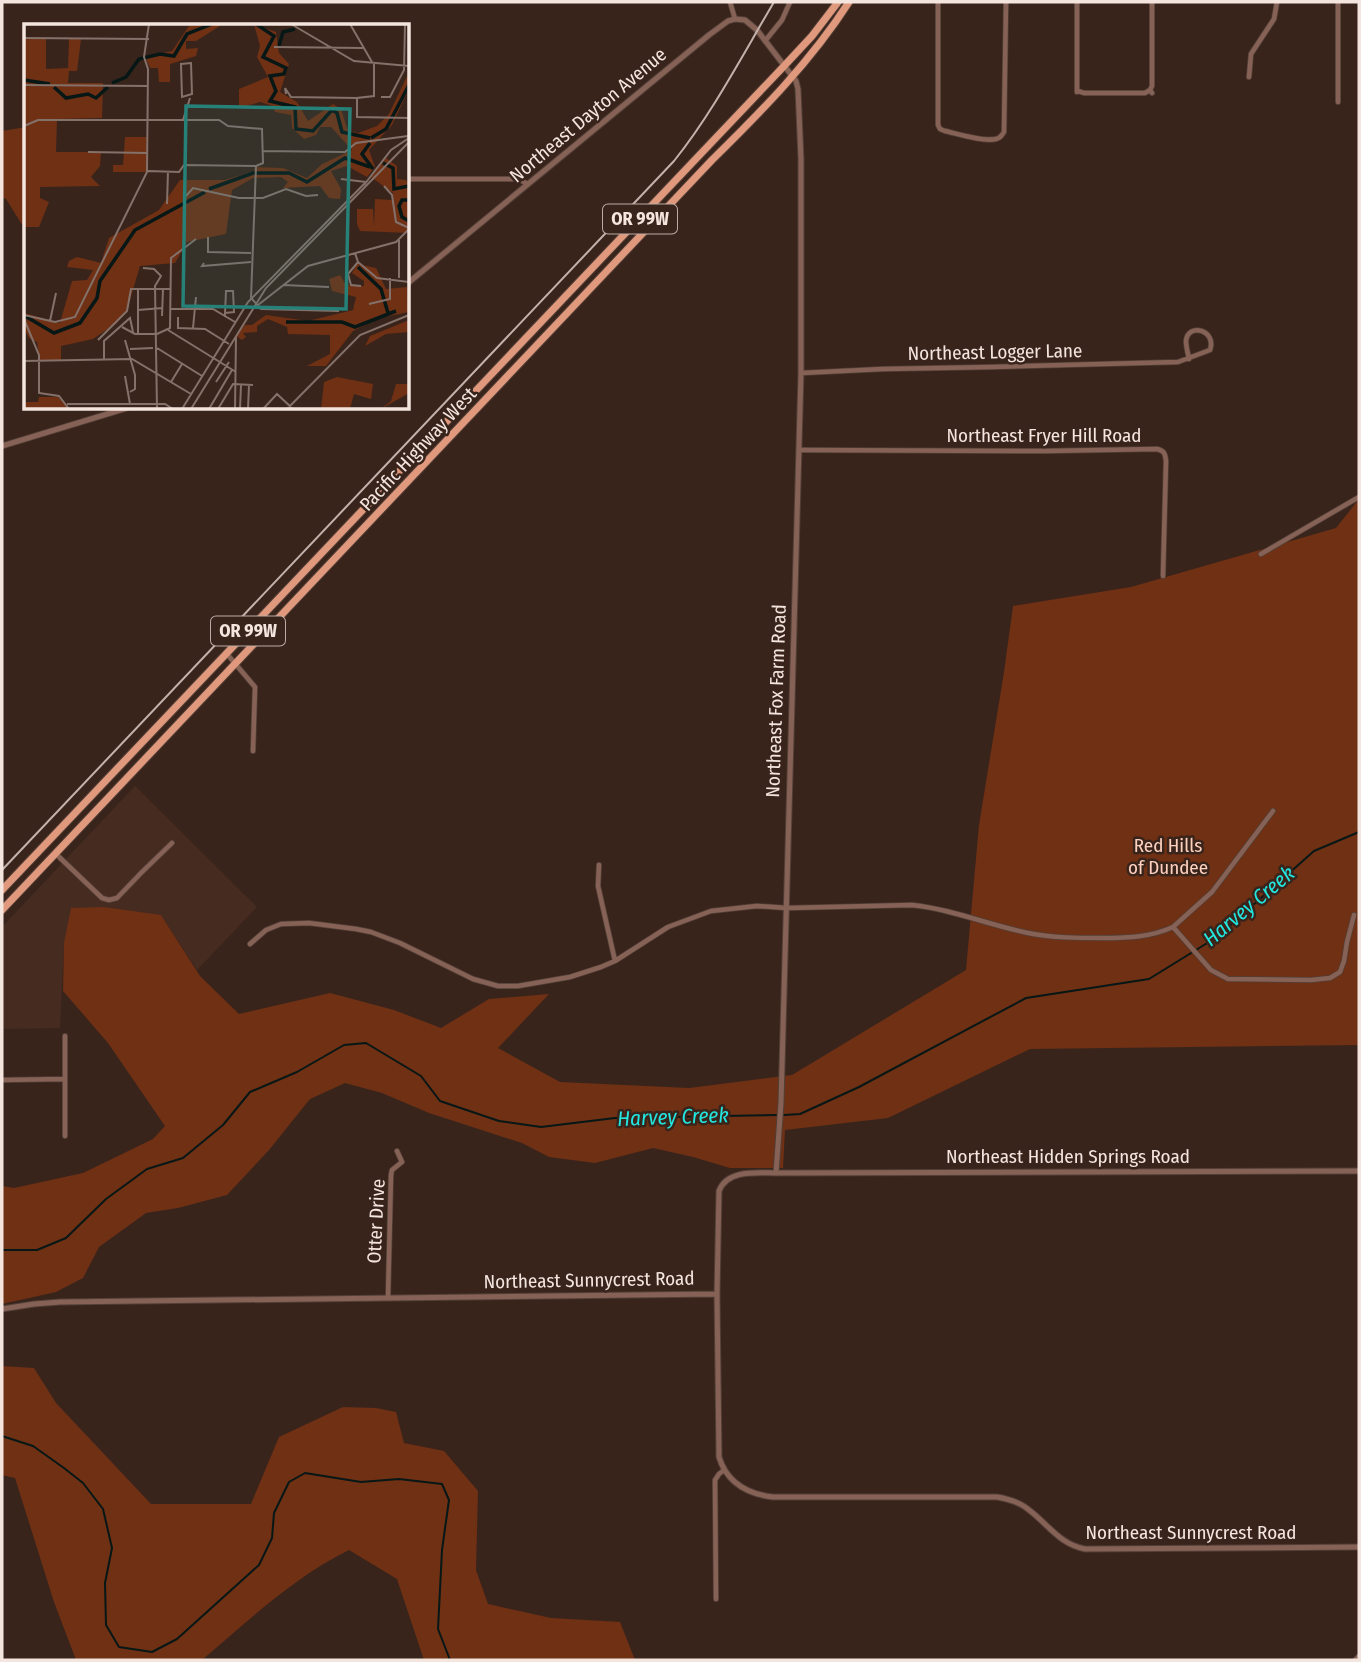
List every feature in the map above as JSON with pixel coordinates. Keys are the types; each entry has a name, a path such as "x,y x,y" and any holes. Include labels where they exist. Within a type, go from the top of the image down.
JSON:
{"main road":[{"name":"Pacific Highway West","path":"2,890 785,65 838,2"},
{"name":"Pacific Highway West","path":"2,910 766,106 824,38 849,2"}],"street":[{"path":"730,2 735,19 751,24 785,65"},
{"path":"765,41 782,20 790,2"},
{"path":"938,2 937,122 940,128 954,133 996,139 1004,132 1006,2"},
{"path":"1077,2 1077,91 1144,93 1151,92 1152,86 1152,2"},
{"path":"1249,77 1251,54 1274,19 1277,2"},
{"path":"1338,2 1338,102"},
{"name":"Northeast Dayton Avenue","path":"410,281 723,23 735,19"},
{"name":"Northeast Fox Farm Road","path":"776,1173 781,1103 801,373 801,159 798,89 785,65"},
{"path":"410,179 515,179 529,185"},
{"path":"1199,330 1209,335 1212,341 1210,350 1189,359 1186,342 1189,333 1199,330"},
{"name":"Northeast Logger Lane","path":"801,373 894,368 1162,363 1189,359"},
{"path":"2,446 120,410"},
{"name":"Northeast Fryer Hill Road","path":"799,450 1162,450 1166,461 1163,576"},
{"path":"1261,554 1359,497"},
{"path":"226,653 255,687 253,751"},
{"path":"250,944 266,930 281,924 309,923 356,929 400,943 473,979 498,986 518,986 570,977 615,961 668,927 711,911 745,906 920,906 1028,933 1060,937 1138,936 1162,932 1173,927 1212,892 1273,811"},
{"path":"56,854 102,898 109,900 117,898 172,843"},
{"path":"599,865 598,886 615,961"},
{"path":"1173,927 1211,970 1228,979 1297,981 1333,977 1340,972 1354,915"},
{"path":"65,1036 65,1136"},
{"path":"2,1080 65,1079"},
{"name":"Otter Drive","path":"387,1298 391,1175 392,1170 402,1162 397,1151"},
{"name":"Northeast Hidden Springs Road","path":"776,1173 1359,1171"},
{"path":"717,1294 717,1198 720,1186 730,1177 776,1173"},
{"name":"Northeast Sunnycrest Road","path":"2,1309 60,1302 717,1294 718,1449 724,1470 744,1490 762,1496 1008,1499 1028,1509 1066,1543 1084,1549 1359,1547"},
{"path":"716,1599 715,1480 724,1470"},
{"path":"1356,1660 1359,1656"}],"shaded area":[{"path":"135,786 257,907 197,970 161,915 64,943 60,1028 2,1029 2,927"}],"green space":[{"path":"24,127 24,228 2,197 2,131"},
{"name":"Red Hills of Dundee","path":"1359,499 1359,1045 1030,1049 888,1118 785,1130 783,1168 730,1168 653,1148 595,1163 549,1157 522,1143 429,1113 382,1093 345,1083 310,1099 269,1150 227,1195 146,1213 99,1247 83,1278 56,1292 2,1304 2,1186 14,1188 83,1173 153,1139 165,1126 108,1043 63,991 64,943 71,908 104,907 161,915 200,976 239,1014 330,993 394,1010 441,1028 489,999 549,994 498,1048 560,1082 689,1088 792,1075 966,970 979,825 1013,606 1131,587 1336,528"},
{"path":"2,1366 34,1368 56,1403 151,1504 251,1504 279,1437 343,1407 376,1408 396,1412 404,1443 444,1451 478,1491 476,1570 488,1604 551,1618 620,1622 635,1660 424,1660 397,1579 349,1550 290,1586 202,1660 76,1660 54,1602 15,1478 2,1475"}],"waterway":[{"name":"Harvey Creek","path":"784,1115 800,1114 859,1087 1026,998 1149,979 1217,937 1314,851 1359,832"},
{"name":"Harvey Creek","path":"2,1250 37,1250 66,1238 106,1199 147,1169 183,1158 223,1125 250,1092 297,1072 344,1045 366,1043 421,1076 440,1101 499,1121 541,1127 615,1118 778,1115"},
{"path":"2,1436 33,1446 64,1468 83,1483 103,1509 112,1548 105,1583 106,1625 119,1647 152,1652 177,1639 259,1565 272,1538 274,1513 289,1482 305,1473 361,1482 399,1479 442,1484 449,1500 442,1550 438,1629 450,1660"}],"railway":[{"path":"2,870 674,161 714,103 774,2"}]}
